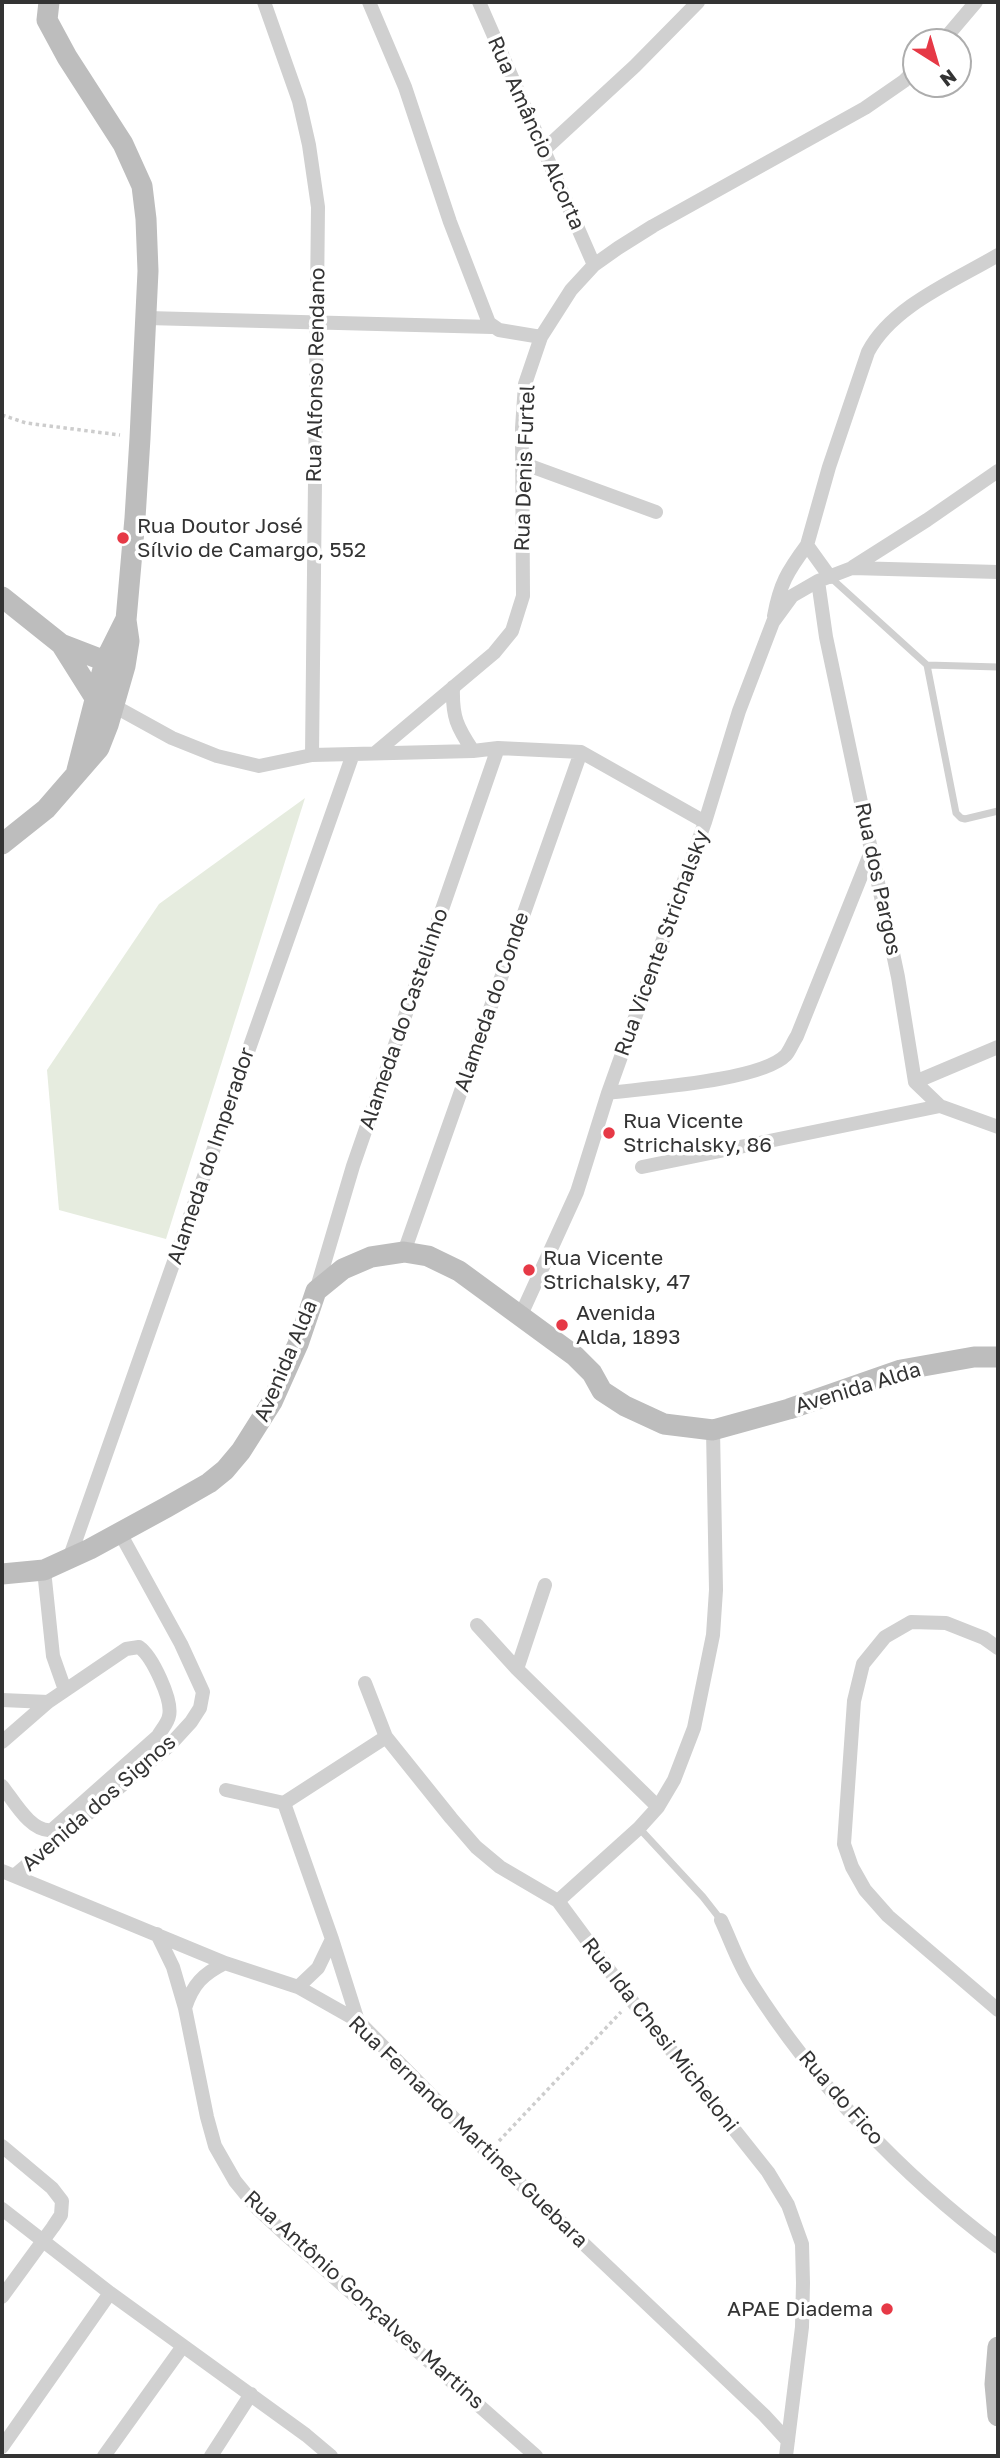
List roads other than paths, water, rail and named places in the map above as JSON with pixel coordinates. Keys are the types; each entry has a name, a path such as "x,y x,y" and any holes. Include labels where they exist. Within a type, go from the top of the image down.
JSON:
{"street":[{"path":"2,844 46,809 99,747 110,697 125,666 147,318 146,219 142,187 123,144 67,57 47,20 49,2"},
{"name":"Rua Alfonso Rendano","path":"264,2 299,101 318,207 312,755"},
{"path":"369,2 405,87 450,222 492,327"},
{"name":"Rua Amâncio Alcorta","path":"479,2 594,265"},
{"path":"545,149 635,66 698,2"},
{"path":"954,28 976,2"},
{"name":"Rua Denis Furtel","path":"375,753 494,653 512,631 523,596 524,384 541,337 571,290 594,265 653,226 866,107 902,82"},
{"path":"773,622 780,588 790,567 807,545 833,454 868,352 876,337 884,327 914,304 998,255"},
{"path":"147,318 492,327 541,337"},
{"path":"522,463 656,512"},
{"path":"852,568 998,471"},
{"path":"807,545 824,579"},
{"path":"852,568 998,572"},
{"name":"Rua Vicente Strichalsky","path":"520,1317 577,1192 608,1093 705,822 739,711 773,622 792,596 852,568"},
{"name":"Rua dos Pargos","path":"824,579 826,637 898,977 915,1082"},
{"path":"2,597 61,644 110,697 172,738 217,756 259,766 312,755 498,748 581,752 705,822"},
{"path":"110,697 105,662 126,620"},
{"path":"61,644 105,662"},
{"path":"453,687 454,720 473,751"},
{"name":"Alameda do Castelinho","path":"316,1291 354,1166 498,748"},
{"name":"Alameda do Conde","path":"404,1252 581,752"},
{"name":"Alameda do Imperador","path":"69,1559 354,754"},
{"path":"608,1093 737,1075 767,1067 786,1055 797,1036 872,849"},
{"path":"998,1047 915,1082 940,1107 998,1127"},
{"path":"642,1167 940,1107"},
{"name":"Avenida Alda","path":"2,1574 44,1570 120,1533 209,1483 241,1451 272,1402 298,1344 316,1291 343,1269 371,1257 404,1252 428,1256 459,1271 575,1356 592,1373 603,1391 625,1406 664,1424 713,1430 789,1409 901,1370 974,1357 998,1357"},
{"path":"558,1901 639,1828 658,1807 674,1780 694,1728 713,1635 716,1590 713,1430"},
{"name":"Avenida dos Signos","path":"8,1873 169,1746 200,1708 203,1692 181,1644 120,1533"},
{"path":"44,1570 53,1656 65,1690"},
{"path":"517,1669 545,1585"},
{"path":"998,1648 984,1638 946,1622 911,1622 885,1637 863,1664 854,1701 844,1844 852,1867 865,1890 888,1916 998,2010"},
{"path":"477,1625 517,1669 658,1807"},
{"path":"2,1742 48,1702 126,1649 139,1647 147,1653 166,1692 170,1715 158,1736 51,1829 44,1831 36,1828 2,1786"},
{"name":"Rua Ida Chesi Micheloni","path":"365,1683 386,1737 476,1847 500,1867 558,1901 632,2001 768,2172 788,2205 802,2244 803,2283 802,2327 787,2449"},
{"path":"2,1700 48,1702"},
{"path":"226,1790 284,1803 386,1737"},
{"path":"284,1803 358,2021"},
{"name":"Rua Fernando Martinez Guebara","path":"8,1873 225,1963 298,1987 358,2021 488,2153 754,2406 787,2449"},
{"name":"Rua do Fico","path":"720,1920 751,1982 792,2041 837,2097 927,2190 998,2247"},
{"name":"Rua Antônio Gonçalves Martins","path":"157,1934 173,1967 185,2008 209,2127 215,2146 234,2181 257,2208 285,2234 536,2456"},
{"path":"298,1987 318,1968 332,1939"},
{"path":"185,2008 197,1981 206,1972 225,1963"},
{"path":"2,2146 52,2188 62,2201 61,2215 2,2297"},
{"path":"2,2209 110,2293 251,2395 321,2453"},
{"path":"2,2447 110,2293"},
{"path":"104,2456 183,2346"},
{"path":"998,2347 995,2384 998,2416"},
{"path":"211,2456 251,2395"}],"lane":[{"path":"824,579 928,665 998,667"},
{"path":"928,665 956,813 965,818 998,811"},
{"path":"639,1828 703,1896 720,1920"}],"place":[{"name":"Rua Doutor José Sílvio de Camargo, 552","path":"123,538"},
{"name":"Rua Vicente Strichalsky, 86","path":"609,1133"},
{"name":"Rua Vicente Strichalsky, 47","path":"529,1270"},
{"name":"Avenida Alda, 1893","path":"562,1325"},
{"name":"APAE Diadema","path":"887,2309"}]}
